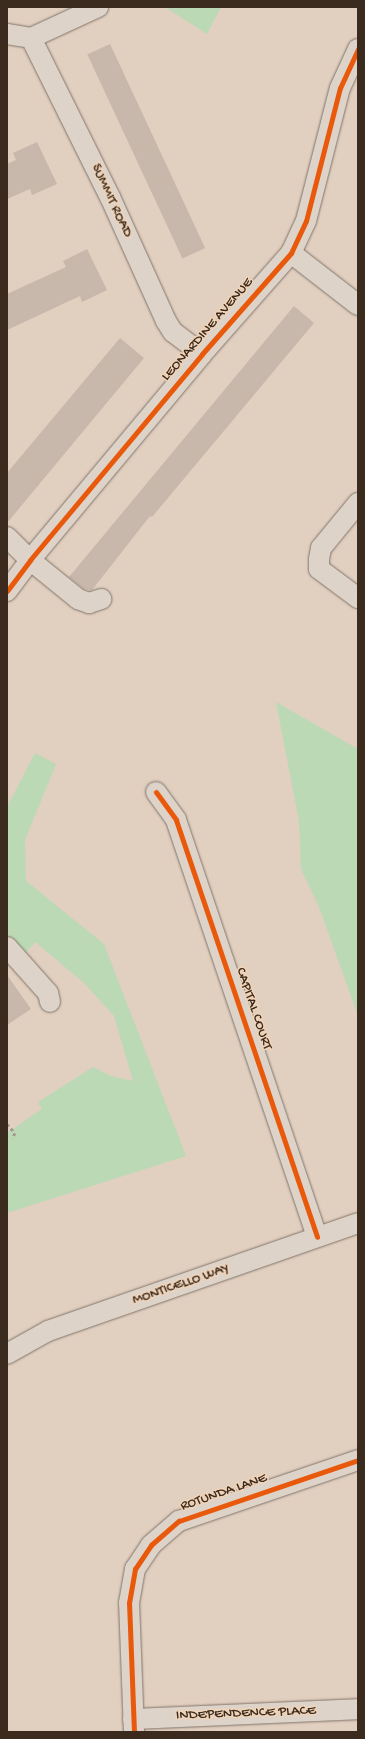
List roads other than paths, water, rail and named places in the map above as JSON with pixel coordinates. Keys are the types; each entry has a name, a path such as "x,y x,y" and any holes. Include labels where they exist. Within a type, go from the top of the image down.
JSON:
{"street":[{"path":"7,34 31,38 98,7"},
{"name":"SUMMIT ROAD","path":"31,38 110,197 166,321 173,332 202,354"},
{"name":"LEONARDINE AVENUE","path":"7,591 30,560 202,354 291,253 306,221 340,88 356,57"},
{"path":"291,253 358,305"},
{"path":"358,503 321,548 319,559 319,569 358,598"},
{"path":"7,537 30,560 78,599 89,603 101,599"},
{"name":"CAPITAL COURT","path":"156,792 176,820 317,1238"},
{"path":"7,947 48,993 50,1002"},
{"name":"MONTICELLO WAY","path":"7,1354 48,1331 358,1223"},
{"name":"ROTUNDA LANE","path":"134,1725 129,1603 136,1569 150,1545 179,1521 358,1460"},
{"name":"INDEPENDENCE PLACE","path":"134,1725 358,1709"}]}
